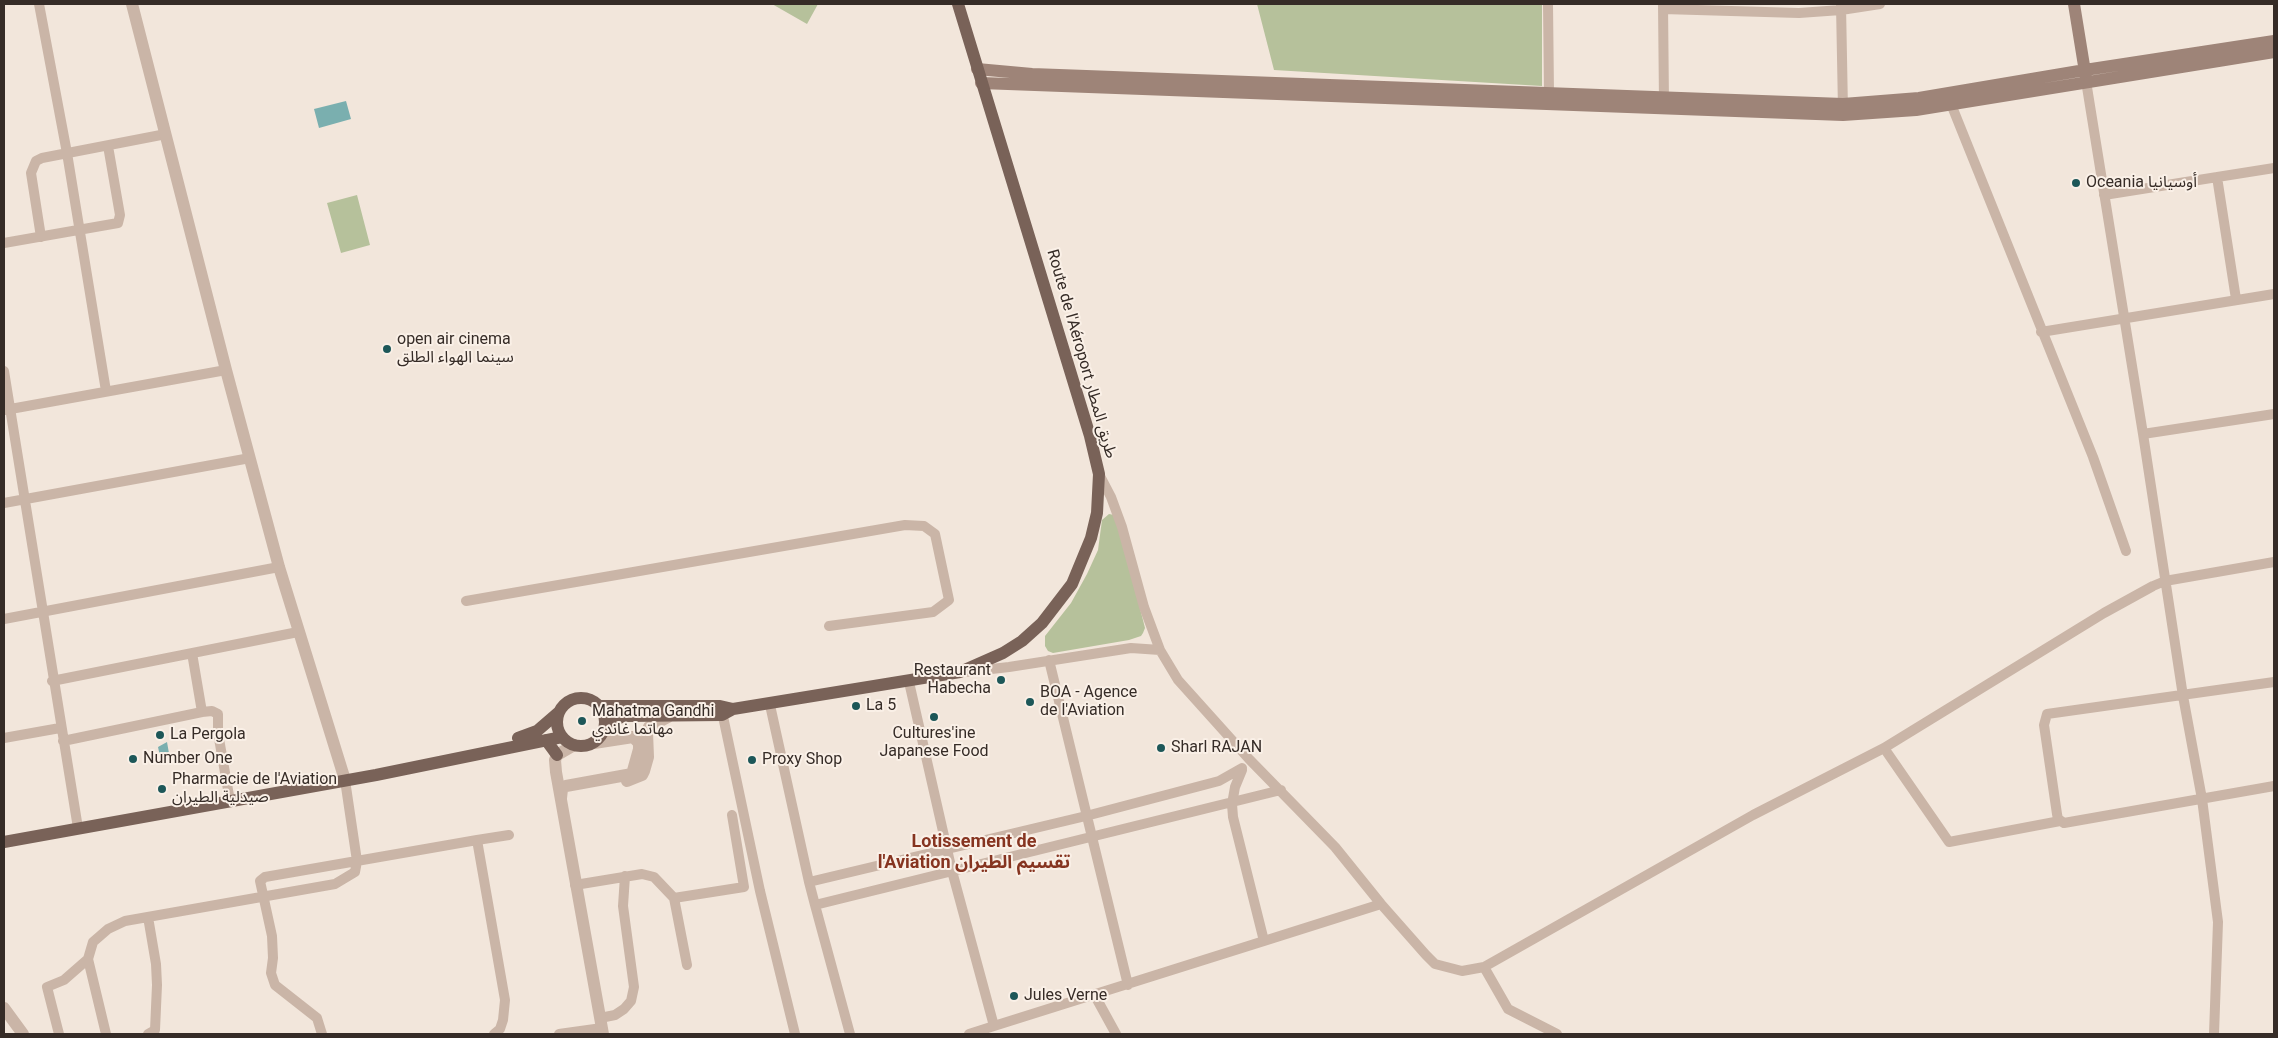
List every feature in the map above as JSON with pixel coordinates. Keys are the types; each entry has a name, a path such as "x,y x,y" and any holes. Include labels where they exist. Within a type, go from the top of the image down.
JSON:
{"main road":[{"name":"Route de l'Aéroport طريق المطار","path":"605,726 624,716 668,716 770,705 960,672 1003,653 1022,641 1042,623 1072,584 1091,538 1097,513 1099,474 1088,427 958,4"},
{"path":"2074,4 2085,75"},
{"path":"2168,63 2274,41"},
{"path":"1843,110 2168,63 2274,52"},
{"path":"977,69 1284,89 1891,113 1951,104 2085,75"},
{"path":"981,83 1548,93 1664,103"},
{"path":"479,752 488,747 537,731 559,712 564,704 576,698 588,699 599,706 605,719 605,726 599,739 594,743 584,746 574,745 562,737 557,725 559,712"},
{"name":"Route de l'Aéroport طريق المطار","path":"599,706 725,710"},
{"path":"4,842 345,780 562,737"},
{"path":"546,740 557,755"}],"street":[{"path":"40,4 67,153 106,391"},
{"path":"106,1034 88,959 93,942 108,929 124,921 335,884 355,872 357,861 345,780 279,567 226,370 132,4"},
{"path":"1548,4 1548,93"},
{"path":"1664,103 1663,6 1799,13 1880,4"},
{"path":"1841,7 1843,110"},
{"path":"2085,75 2183,696 2202,799 2218,922 2214,1034"},
{"path":"1951,104 2041,332 2093,457 2126,551"},
{"path":"41,237 31,173 32,166 36,161 42,158 166,134"},
{"path":"4,243 114,225 120,220 108,146"},
{"path":"2104,195 2274,168"},
{"path":"2216,178 2236,299"},
{"path":"2041,332 2274,294"},
{"path":"7,409 226,370"},
{"path":"4,371 7,409 25,500 52,681 78,828"},
{"path":"2143,434 2274,414"},
{"path":"4,503 250,458"},
{"path":"1099,474 1111,497 1122,528 1144,607 1160,650 1178,680 1249,759 1335,847 1381,904 1435,964 1462,971 1484,968 1754,815 1884,748 2104,613 2166,581 2274,562"},
{"path":"466,601 905,525 924,526 935,534 949,600 933,612 829,626"},
{"path":"4,619 279,567"},
{"path":"52,681 298,632"},
{"path":"960,672 1009,667 1131,648 1160,650"},
{"path":"192,653 202,712"},
{"path":"1050,660 1128,985"},
{"path":"909,682 952,871 994,1026"},
{"path":"2060,822 2057,814 2044,725 2047,714 2274,682"},
{"path":"770,705 815,905 850,1034"},
{"path":"725,710 760,891 795,1034"},
{"path":"63,741 212,711 218,714 218,733 230,801"},
{"path":"561,798 566,791 630,781 642,775 648,757 647,732 653,724 668,716"},
{"path":"4,738 60,728"},
{"path":"561,798 562,789 566,786 632,774 639,749 639,743 633,738 594,743"},
{"path":"574,745 557,755 555,760 556,772 601,1027"},
{"path":"1884,748 1949,842 2274,786"},
{"path":"1249,759 1242,770 1232,804 1233,817 1264,941"},
{"path":"810,882 1086,816 1219,781 1242,770"},
{"path":"815,905 1232,804 1281,790"},
{"path":"674,898 744,887 732,815"},
{"path":"322,1034 317,1018 275,984 271,973 273,958 272,936 260,882 265,877 510,835"},
{"path":"477,840 505,1000 503,1020 500,1029 494,1034"},
{"path":"575,885 642,874 654,877 674,898 687,965"},
{"path":"559,1034 601,1027 631,1001 634,987 624,906 625,876"},
{"path":"969,1034 1381,904"},
{"path":"148,918 156,964 157,984 154,1030 148,1034"},
{"path":"59,1034 47,987 64,980 88,959"},
{"path":"1484,968 1508,1009 1557,1034"},
{"path":"1094,994 1116,1034"},
{"path":"4,1008 23,1034"}],"green space":[{"path":"772,4 818,4 807,24"},
{"path":"1257,4 1542,4 1542,86 1274,70"},
{"path":"357,195 370,245 341,253 327,203"},
{"path":"1109,514 1114,515 1121,533 1145,628 1143,633 1141,636 1129,640 1053,653 1048,651 1045,646 1045,636 1071,603 1087,574 1098,550 1102,520"}],"water":[{"path":"346,101 351,119 319,128 314,109"},
{"path":"167,742 170,759 161,761 158,747"}],"place":[{"name":"Oceania أوسيانيا","path":"2076,183"},
{"name":"open air cinema سينما الهواء الطلق","path":"387,349"},
{"name":"Restaurant Habecha","path":"1001,680"},
{"name":"BOA - Agence de l'Aviation","path":"1030,702"},
{"name":"La 5","path":"856,706"},
{"name":"Cultures'ine Japanese Food","path":"934,717"},
{"name":"Mahatma Gandhi مهاتما غاندي","path":"582,721"},
{"name":"La Pergola","path":"160,735"},
{"name":"Sharl RAJAN","path":"1161,748"},
{"name":"Number One","path":"133,759"},
{"name":"Proxy Shop","path":"752,760"},
{"name":"Pharmacie de l'Aviation صيدلية الطيران","path":"162,789"},
{"name":"Jules Verne","path":"1014,996"}],"district":[{"name":"Lotissement de l'Aviation تقسيم الطيران","path":"974,852"}]}
